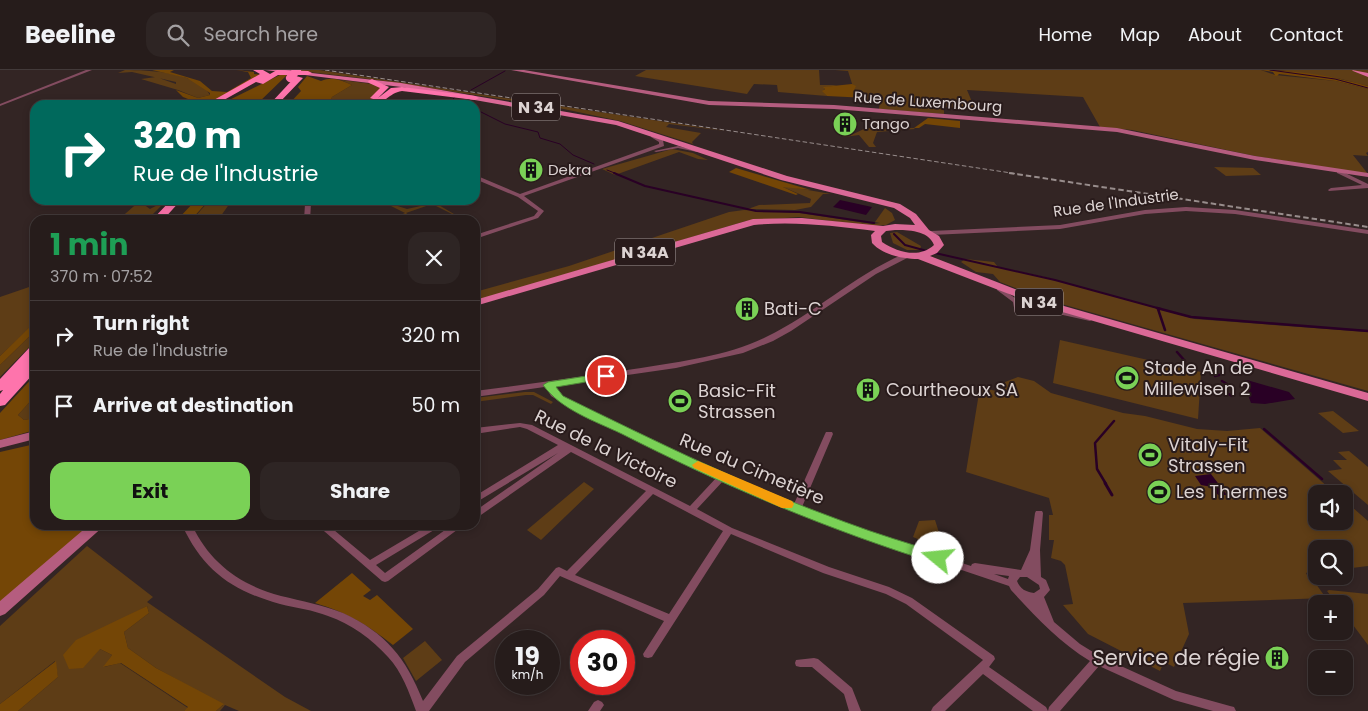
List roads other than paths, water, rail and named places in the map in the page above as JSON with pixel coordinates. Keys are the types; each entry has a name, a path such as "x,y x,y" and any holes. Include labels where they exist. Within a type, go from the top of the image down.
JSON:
{"highway":[{"path":"218,100 266,74 257,70"},
{"path":"224,100 273,72"},
{"path":"219,100 273,72 306,72"},
{"path":"270,100 295,75 306,72"},
{"path":"277,100 295,75"},
{"path":"371,100 384,87 372,81"},
{"path":"373,100 389,88 401,85"},
{"path":"379,100 401,85"},
{"path":"379,100 394,90 402,88 475,98"},
{"path":"165,215 179,205"},
{"path":"172,215 180,205"},
{"path":"0,387 30,355"},
{"path":"0,402 30,369"}],"main road":[{"name":"Rue de Luxembourg","path":"514,70 709,103 834,107 1117,130 1254,158 1368,175"},
{"path":"1356,70 1368,75"},
{"name":"N 34","path":"273,72 306,72 401,85 592,117 644,131 784,178 884,202 906,211 966,273"},
{"name":"N 34","path":"884,202 899,212 902,217 902,222 895,226"},
{"name":"N 34A","path":"480,302 747,223 778,220 818,221 883,229"},
{"name":"N 34A","path":"818,221 856,230 875,239"},
{"path":"882,248 875,239 876,235 883,229 895,226 928,232"},
{"path":"914,255 938,245"},
{"name":"N 34","path":"882,248 914,255 966,273 1024,297 1368,397"},
{"path":"0,444 30,435"},
{"path":"0,610 92,530"}],"street":[{"path":"0,105 90,70"},
{"path":"644,131 659,139 662,145"},
{"path":"520,196 662,145 676,142"},
{"path":"602,166 676,142"},
{"path":"650,152 678,147 726,159"},
{"name":"Rue de Luxembourg","path":"1339,172 1368,186"},
{"path":"480,179 520,196 540,208 541,211 536,217 480,235"},
{"name":"Rue de Luxembourg","path":"1331,190 1368,186"},
{"name":"Rue de l'Industrie","path":"928,232 986,232 1060,227 1145,212 1186,209 1235,212 1368,232"},
{"name":"Rue de l'Industrie","path":"938,245 947,239 986,232"},
{"path":"880,270 887,257 882,248"},
{"path":"480,393 548,385 720,357 752,347 771,339 880,270 914,255"},
{"path":"977,278 1007,293 1016,301 1017,312 1026,309 1046,308 1104,321"},
{"name":"Rue du Cimetière","path":"548,385 559,398 650,444 797,508 841,526 1012,584 1051,626 1076,647 1098,660 1174,695 1230,711"},
{"name":"Rue de la Victoire","path":"480,430 520,425 529,427 729,530 826,570 888,591 909,601 990,660 982,668"},
{"path":"797,508 829,434"},
{"path":"480,497 566,447"},
{"path":"480,511 566,447"},
{"name":"Rue de la Victoire","path":"691,510 723,476"},
{"path":"568,576 652,490"},
{"path":"1037,576 1035,550 1039,513"},
{"path":"189,530 194,543 207,560 228,577 272,597 338,616 365,630 393,656 405,675 422,711 461,659 541,592 559,571 670,619"},
{"path":"328,530 386,578 451,530"},
{"path":"369,563 427,530"},
{"path":"648,654 729,530"},
{"path":"405,543 419,554"},
{"path":"1012,584 1012,580 1021,573 1035,550"},
{"name":"Rue du Cimetière","path":"953,563 1037,576 1045,587 1039,596 1051,626"},
{"path":"1020,593 1039,596"},
{"path":"1053,711 1098,660"},
{"path":"800,663 814,662 848,691 856,711"},
{"path":"937,711 982,668 1042,711"}],"waterway":[{"path":"1270,70 1335,79 1368,88"},
{"path":"471,90 505,71"},
{"path":"452,100 455,97"},
{"path":"480,112 505,124 538,132 540,138 560,144 573,155 594,164"},
{"path":"607,170 617,174"},
{"path":"614,173 645,186 756,211 800,212 874,223"},
{"path":"894,234 905,245 927,251"},
{"path":"935,253 1055,280 1161,309"},
{"path":"1157,308 1191,317 1368,331"},
{"path":"1158,309 1165,330"},
{"path":"1177,352 1185,361"},
{"path":"1234,367 1242,369"},
{"path":"1215,376 1219,375"},
{"path":"1222,381 1227,384"},
{"path":"1225,392 1232,396"},
{"path":"1106,484 1097,469 1095,443 1114,421"},
{"path":"1264,429 1322,479"},
{"path":"1105,483 1112,495"}],"railway":[{"path":"325,70 1018,174"},
{"path":"1009,173 1368,227"}],"place":[{"name":"Tango","path":"845,124"},
{"name":"Dekra","path":"531,170"},
{"name":"Bati-C","path":"747,309"},
{"name":"Stade An de Millewisen 2","path":"1127,378"},
{"name":"Courtheoux SA","path":"868,390"},
{"name":"Basic-Fit Strassen","path":"680,401"},
{"name":"Vitaly-Fit Strassen","path":"1150,455"},
{"name":"Les Thermes","path":"1159,492"},
{"name":"Service de régie","path":"1277,658"}]}
